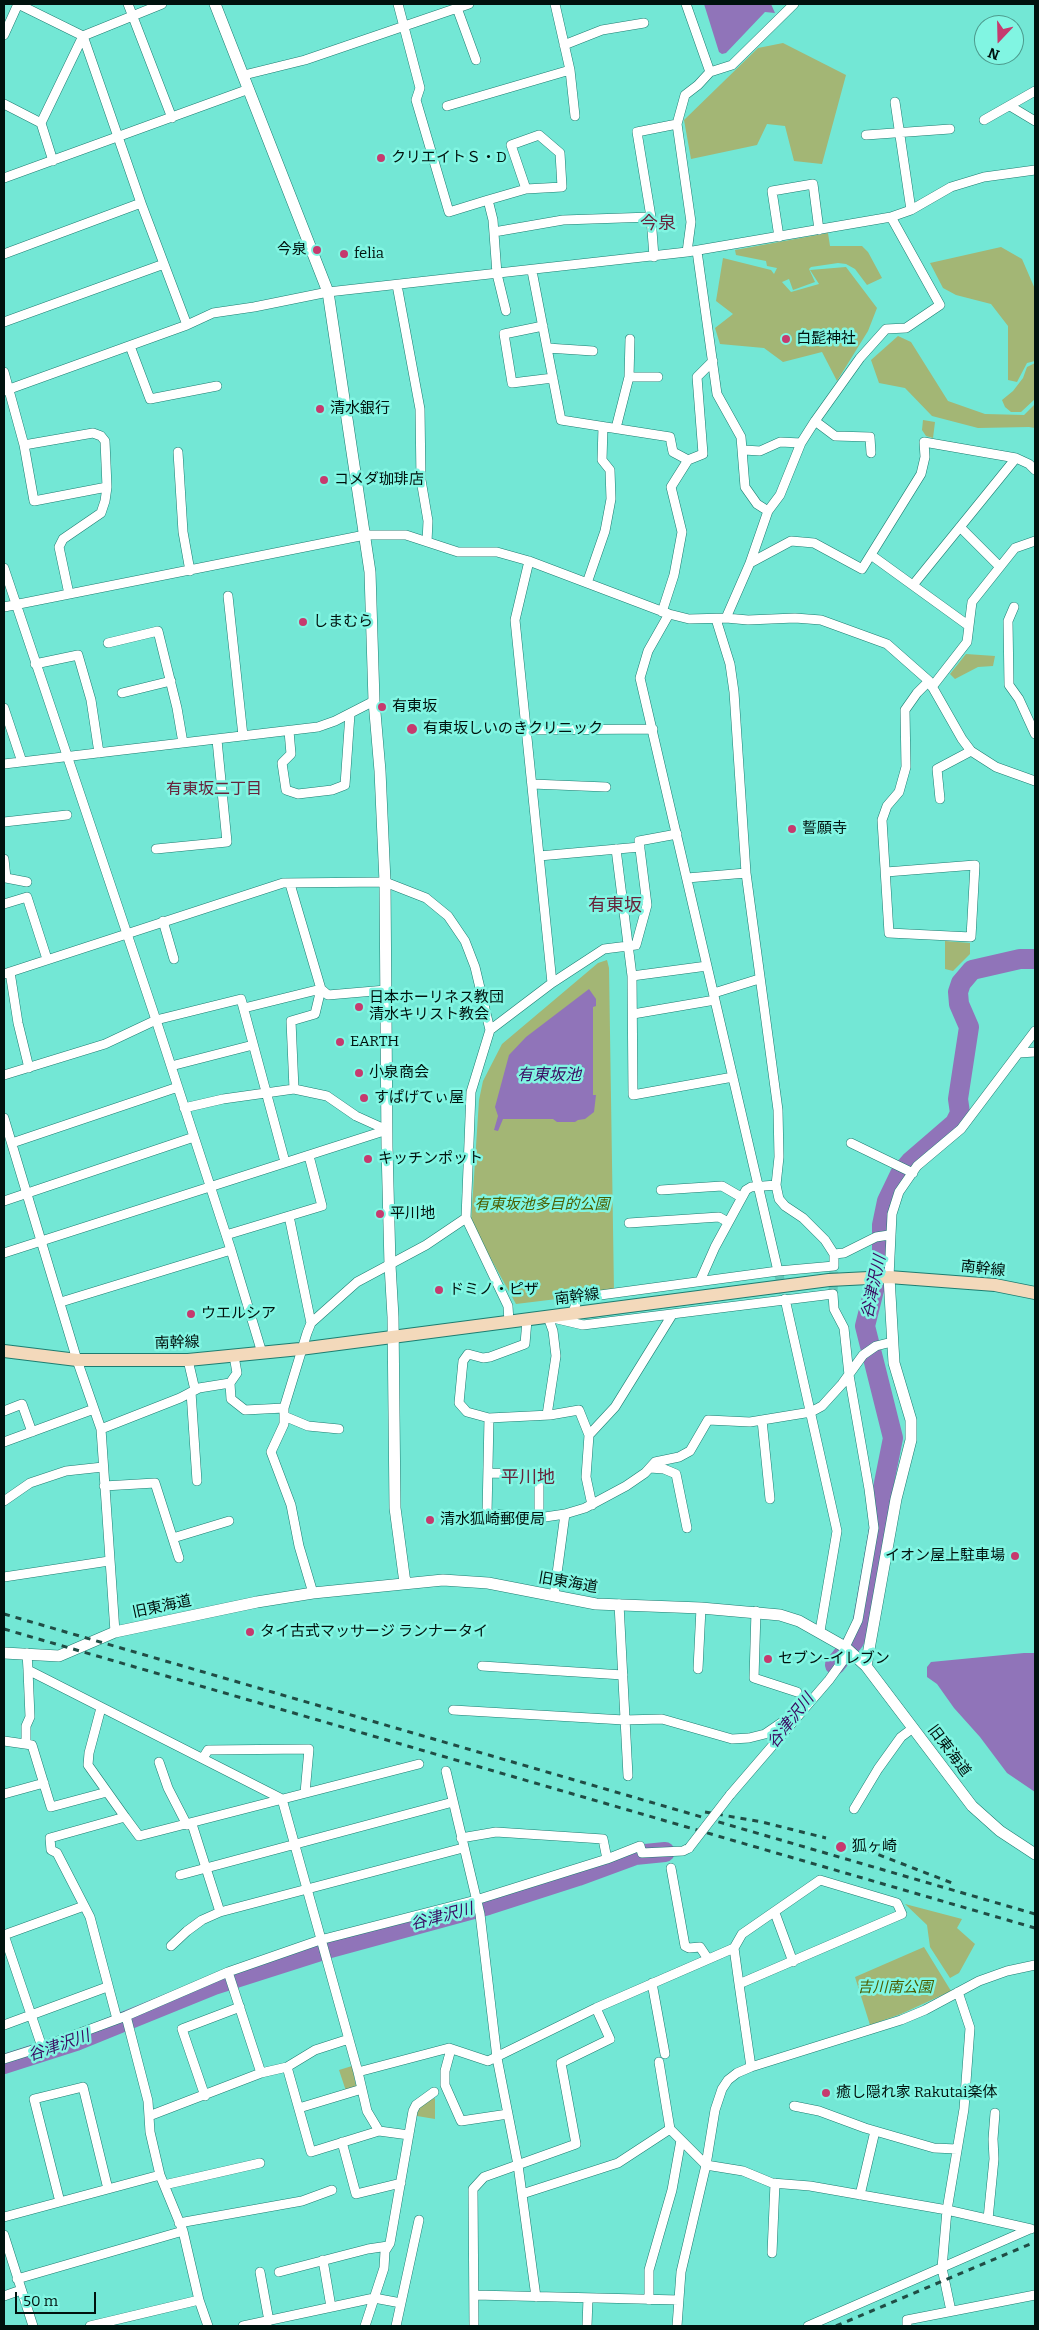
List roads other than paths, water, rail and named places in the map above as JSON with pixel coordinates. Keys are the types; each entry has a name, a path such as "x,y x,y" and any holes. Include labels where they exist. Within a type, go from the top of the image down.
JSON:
{"main road":[{"name":"南幹線","path":"4,1351 77,1360 188,1360 300,1349 829,1280 889,1277 995,1286 1035,1293"}],"street":[{"path":"4,35 18,4 83,36 141,203 187,325"},
{"path":"128,4 172,118"},
{"path":"53,161 41,123 83,36 162,4"},
{"path":"215,4 328,292 370,572 374,701 380,771 384,882 395,1508 406,1583"},
{"path":"398,4 420,88 416,100 449,212 526,190 562,187 560,153 539,135 511,145 520,167 526,190"},
{"path":"244,75 304,60 469,4"},
{"path":"555,4 570,70 575,116"},
{"path":"686,4 710,72"},
{"path":"687,252 691,222 677,124 685,95 698,86 710,72 732,64 794,4"},
{"path":"457,8 476,60"},
{"path":"564,45 602,30 644,23"},
{"path":"447,106 570,70"},
{"path":"4,178 249,89"},
{"path":"984,120 1035,91"},
{"path":"895,102 911,210"},
{"path":"4,104 41,123"},
{"path":"1010,106 1035,121"},
{"path":"654,257 651,216 637,132 677,124"},
{"path":"866,135 950,129"},
{"path":"7,390 187,325 213,313 328,292 654,257 779,237 891,217 911,210 951,188 984,177 1035,170"},
{"path":"779,237 772,191 813,184 819,230"},
{"path":"488,200 494,232 497,274 506,311"},
{"path":"4,254 141,203"},
{"path":"494,232 563,220 651,216"},
{"path":"726,618 750,563 768,512 780,494 801,443 815,421 860,358 886,329 906,328 940,305 891,217"},
{"path":"698,251 718,394 742,437 746,487 756,504 768,512"},
{"path":"4,322 164,264"},
{"path":"532,271 561,420 670,437 672,452 688,460"},
{"path":"397,285 420,410 421,480 428,521 427,542"},
{"path":"543,326 504,334 512,383 553,378"},
{"path":"616,428 629,377 630,339"},
{"path":"130,346 150,399 217,386"},
{"path":"547,348 593,351"},
{"path":"713,361 698,377 703,454 688,460 672,487 682,532 666,613 648,651 640,678 760,1187 778,1271"},
{"path":"4,372 7,390 24,445 34,501 107,487"},
{"path":"629,377 658,377"},
{"path":"815,421 835,436 870,437 871,453"},
{"path":"587,583 605,531 610,499 610,470 602,460 603,426"},
{"path":"24,445 93,433 101,436 105,442 107,487 101,513 63,539 59,546 68,594"},
{"path":"744,450 760,451 780,442 801,443"},
{"path":"750,563 791,541 814,543 862,569 921,474 925,457 924,442 1016,458 1035,470"},
{"path":"178,452 183,532 190,571"},
{"path":"913,585 1016,458"},
{"path":"960,527 999,566"},
{"path":"4,607 365,535 406,535 458,552 497,552 529,561 666,613 689,619 726,618 748,620 795,618 821,620 887,644 931,684 962,739 972,751 996,767 1035,781"},
{"path":"886,872 974,865 971,937 889,933 882,820 887,806 899,792 906,767 905,710 917,693 931,684 967,642 972,602 999,566 1015,548 1035,541"},
{"path":"871,555 969,626"},
{"path":"529,561 515,620 552,983"},
{"path":"4,568 211,1187 262,1353"},
{"path":"228,596 243,736"},
{"path":"1014,607 1008,620 1009,685 1019,699 1035,734"},
{"path":"572,1315 578,1298 778,1271 834,1266 834,1254 825,1240 803,1218 785,1206 779,1199 776,1185 779,1157 778,1110 746,873 734,692 730,664 716,619"},
{"path":"108,643 158,631 178,708 182,743"},
{"path":"35,664 78,655 91,700 99,753"},
{"path":"122,693 171,681"},
{"path":"4,764 318,727 350,714 374,701"},
{"path":"4,708 22,762"},
{"path":"289,731 291,754 282,763 286,790 298,794 332,790 345,785 350,714"},
{"path":"526,730 653,730"},
{"path":"156,849 227,842 217,740"},
{"path":"940,799 937,769 972,751"},
{"path":"532,784 606,787"},
{"path":"4,822 67,815"},
{"path":"490,1030 552,983 604,949 628,947 636,944 647,905 640,841 677,834"},
{"path":"539,856 640,847"},
{"path":"616,849 632,976 633,1095 733,1077"},
{"path":"4,859 6,878 27,882"},
{"path":"688,878 746,873"},
{"path":"29,1068 7,973 127,932 283,883 384,882 426,898 452,922 466,941 476,967 490,1030 471,1092 466,1218 508,1306 509,1322"},
{"path":"290,884 320,989 315,1014 291,1021 294,1089"},
{"path":"4,904 27,897 47,959"},
{"path":"163,921 174,959"},
{"path":"632,976 707,966"},
{"path":"633,1014 714,996 759,979"},
{"path":"320,989 328,995 386,990"},
{"path":"244,1008 320,989"},
{"path":"4,1075 105,1044 156,1020 241,999 285,1162"},
{"path":"866,1666 896,1499 911,1440 911,1420 898,1380 892,1342 889,1235 892,1214 899,1192 917,1166 961,1129 1035,1031"},
{"path":"171,1066 254,1044"},
{"path":"1019,1053 1035,1052"},
{"path":"12,1143 178,1087"},
{"path":"184,1108 223,1099 294,1089 327,1096 356,1116 388,1130"},
{"path":"4,1118 77,1360 101,1429 115,1632"},
{"path":"4,1253 388,1130"},
{"path":"4,1201 194,1137"},
{"path":"851,1143 913,1173"},
{"path":"226,1235 322,1206 309,1156"},
{"path":"700,1281 728,1222 746,1190 776,1185"},
{"path":"661,1190 722,1186 742,1197"},
{"path":"289,1216 311,1323"},
{"path":"629,1223 719,1217 728,1222"},
{"path":"313,1593 298,1546 291,1505 271,1452 284,1424 284,1412 300,1349 311,1323 357,1282 426,1245 466,1218"},
{"path":"834,1254 844,1253 876,1238 889,1235"},
{"path":"61,1302 231,1250"},
{"path":"4,2059 126,2016 228,1972 320,1940 476,1900 607,1859 640,1846 642,1854 683,1851 689,1848 730,1795 829,1680 848,1649 858,1620 874,1528 870,1489 849,1375 844,1328 834,1309 833,1294 583,1325 548,1317"},
{"path":"785,1300 837,1531 820,1631"},
{"path":"588,1435 615,1407 672,1315"},
{"path":"547,1415 556,1356 553,1331 548,1317"},
{"path":"528,1320 525,1344 490,1357 484,1358 468,1354 463,1361 459,1403 466,1412 489,1418 547,1415 579,1410 588,1435 586,1477 592,1504"},
{"path":"489,1418 487,1514 539,1516 565,1514 592,1504 626,1486 655,1462 679,1457 690,1451 708,1420 750,1422 811,1412 822,1406 849,1375 863,1355 876,1346 892,1342"},
{"path":"234,1356 237,1373 230,1383 231,1399 245,1410 284,1412 308,1426 339,1429"},
{"path":"188,1360 193,1391 198,1481"},
{"path":"101,1429 193,1391 230,1383"},
{"path":"4,1411 22,1404 32,1432"},
{"path":"4,1442 94,1409"},
{"path":"762,1420 770,1499"},
{"path":"4,1501 30,1483 66,1471 103,1467"},
{"path":"650,1468 664,1469 676,1474 687,1528"},
{"path":"488,1473 540,1474 539,1516"},
{"path":"104,1486 155,1483 179,1558"},
{"path":"554,1596 565,1514"},
{"path":"173,1538 229,1522"},
{"path":"4,1577 109,1561"},
{"name":"旧東海道","path":"4,1653 59,1656 115,1632 257,1602 313,1593 406,1583 466,1580 596,1604 701,1608 780,1615 820,1631 848,1649 866,1666 972,1806 1000,1832 1035,1854"},
{"path":"619,1604 628,1776"},
{"path":"698,1669 701,1608"},
{"path":"756,1612 754,1678 798,1692"},
{"path":"26,1744 26,1726 30,1717 27,1653"},
{"path":"482,1666 623,1675"},
{"path":"28,1670 282,1799 358,2072 367,2111 379,2131"},
{"path":"101,1708 89,1753 88,1765 139,1836 419,1764"},
{"path":"453,1710 624,1720 662,1719 732,1739 749,1738 765,1734 784,1721 789,1725"},
{"path":"854,1809 878,1769 901,1737 913,1728"},
{"path":"4,1741 32,1745 50,1807 107,1792"},
{"path":"203,1758 208,1750 309,1749 304,1794"},
{"path":"159,1762 168,1788 190,1824 220,1912"},
{"path":"446,1771 480,1914 497,2058 518,2165 536,2297"},
{"path":"4,1794 44,1784"},
{"path":"180,1875 453,1802"},
{"path":"117,2019 90,1918 57,1853 51,1850 50,1838 125,1817"},
{"path":"461,1838 496,1832 602,1839 607,1859"},
{"path":"172,1946 187,1930 202,1920 220,1912 463,1848"},
{"path":"670,1868 686,1946 689,1948 700,1947 708,1959"},
{"path":"358,2072 451,2049 488,2061 497,2058 596,2008 734,1948 742,1934 775,1913 820,1880 897,1903 902,1914 739,1984"},
{"path":"42,2047 4,1935 84,1906"},
{"path":"775,1913 792,1962"},
{"path":"734,1948 751,2067"},
{"path":"677,2326 681,2272 706,2164 715,2110 722,2089 728,2080 737,2073 751,2067 901,2020 925,2010 979,1981 1008,1971 1035,1965"},
{"path":"228,1972 261,2073"},
{"path":"652,1983 665,2054"},
{"path":"4,2025 107,1987"},
{"path":"951,2311 942,2268 947,2210 964,2109 970,2028 958,1992"},
{"path":"205,2096 182,2029 240,2007"},
{"path":"474,2326 473,2189 484,2177 576,2144 561,2063 610,2039 596,2008"},
{"path":"126,2016 148,2101 150,2132 160,2175 181,2227 199,2300 208,2326"},
{"path":"149,2116 261,2073 287,2067 315,2050 349,2039"},
{"path":"451,2049 445,2071 445,2085 461,2121 508,2114"},
{"path":"659,2062 670,2130 706,2164 743,2171 775,2183 810,2186 947,2210 1033,2228"},
{"path":"287,2067 311,2152 379,2131 409,2135"},
{"path":"60,2202 34,2099 83,2087 108,2189"},
{"path":"299,2108 362,2089"},
{"path":"365,2326 384,2268 384,2257 388,2246 416,2105 434,2092"},
{"path":"794,2106 819,2111 875,2131 934,2148 957,2149"},
{"path":"988,2219 994,2159 995,2113"},
{"path":"522,2194 618,2163 670,2130"},
{"path":"860,2195 875,2131"},
{"path":"648,2300 649,2270 672,2190 681,2140"},
{"path":"342,2142 356,2194 401,2184"},
{"path":"164,2185 260,2163"},
{"path":"4,2217 160,2175"},
{"path":"772,2253 775,2183"},
{"path":"17,2279 181,2227 302,2201 332,2190"},
{"path":"396,2326 419,2220"},
{"path":"808,2326 1033,2228"},
{"path":"4,2235 5,2245 33,2326"},
{"path":"279,2272 368,2248 388,2246"},
{"path":"323,2260 331,2307"},
{"path":"260,2272 269,2321"},
{"path":"4,2296 21,2290"},
{"path":"907,2326 907,2320 1035,2294"},
{"path":"475,2295 679,2300"},
{"path":"243,2326 374,2298 401,2303"},
{"path":"587,2326 588,2298"},
{"path":"90,2326 199,2300"}],"water":[{"path":"704,4 771,4 775,13 765,12 726,53 722,54 719,52"},
{"name":"有東坂池","path":"589,989 596,999 596,1006 593,1007 593,1095 596,1095 594,1112 585,1119 575,1122 557,1122 553,1119 503,1119 498,1131 494,1130 498,1116 495,1107 509,1055 526,1037"},
{"path":"1035,1653 1035,1792 1007,1773 937,1684 927,1677 927,1667 931,1662"}],"waterway":[{"name":"谷津沢川","path":"835,1665 854,1641 862,1625 881,1517 883,1488 893,1438 865,1326 882,1258 882,1225 887,1201 900,1174 911,1161 955,1123 960,1113 958,1099 969,1027 959,1004 958,992 961,983 972,970 1020,959 1035,959"},
{"name":"谷津沢川","path":"4,2064 76,2041 214,1985 330,1948 488,1905 578,1876 635,1855 665,1852"}],"tunnel":[{"path":"833,1294 834,1266"},
{"path":"778,1271 785,1299"}],"railway":[{"path":"4,1614 1035,1914"},
{"path":"4,1629 1035,1928"},
{"path":"705,1812 762,1822 826,1838"},
{"path":"856,1846 952,1883"},
{"path":"836,2326 1035,2242"}],"place":[{"name":"クリエイトＳ・D","path":"381,158"},
{"name":"今泉","path":"317,250"},
{"name":"felia","path":"344,254"},
{"name":"白髭神社","path":"786,339"},
{"name":"清水銀行","path":"320,409"},
{"name":"コメダ珈琲店","path":"324,480"},
{"name":"しまむら","path":"303,622"},
{"name":"有東坂","path":"382,707"},
{"name":"有東坂しいのきクリニック","path":"412,729"},
{"name":"誓願寺","path":"792,829"},
{"name":"日本ホーリネス教団 清水キリスト教会","path":"359,1007"},
{"name":"EARTH","path":"340,1042"},
{"name":"小泉商会","path":"359,1073"},
{"name":"すぱげてぃ屋","path":"364,1098"},
{"name":"キッチンポット","path":"368,1159"},
{"name":"平川地","path":"380,1214"},
{"name":"ドミノ・ピザ","path":"439,1290"},
{"name":"ウエルシア","path":"191,1314"},
{"name":"清水狐崎郵便局","path":"430,1520"},
{"name":"イオン屋上駐車場","path":"1015,1556"},
{"name":"タイ古式マッサージ ランナータイ","path":"250,1632"},
{"name":"セブン-イレブン","path":"768,1659"},
{"name":"狐ヶ崎","path":"841,1847"},
{"name":"癒し隠れ家 Rakutai楽体","path":"826,2093"}],"district":[{"name":"今泉","path":"658,224"},
{"name":"有東坂二丁目","path":"214,790"},
{"name":"有東坂","path":"615,906"},
{"name":"平川地","path":"528,1478"}],"park label":[{"name":"有東坂池多目的公園","path":"542,1205"},
{"name":"吉川南公園","path":"895,1988"}]}
